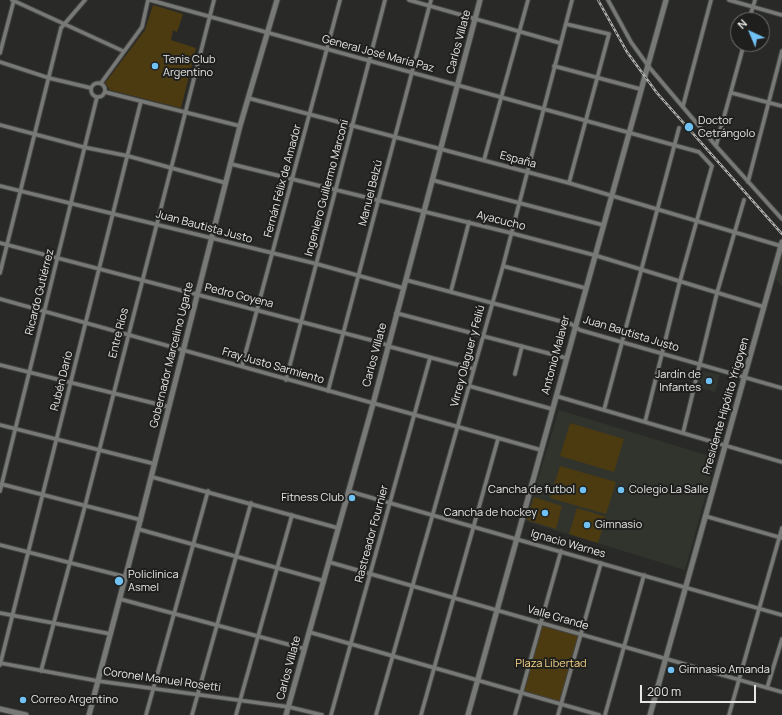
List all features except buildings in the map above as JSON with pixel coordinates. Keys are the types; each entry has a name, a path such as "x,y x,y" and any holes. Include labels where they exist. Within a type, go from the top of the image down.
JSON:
{"street":[{"path":"0,53 13,0 123,51"},
{"path":"0,273 61,28 85,0"},
{"path":"91,88 96,83 101,83 142,27 149,0"},
{"name":"General José María Paz","path":"149,0 699,152 712,166 698,221"},
{"name":"Entre Ríos","path":"41,671 85,506 170,167 214,0"},
{"name":"Gobernador Marcelino Ugarte","path":"89,715 141,520 240,126 277,0"},
{"name":"Fernán Félix de Amador","path":"242,366 340,0"},
{"name":"Ingeniero Guillermo Marconi","path":"286,380 385,0"},
{"path":"409,0 560,43"},
{"name":"Manuel Belzú","path":"328,392 431,0"},
{"name":"Carlos Villate","path":"286,715 406,280 480,0"},
{"path":"484,160 528,0"},
{"name":"Virrey Olaguer y Feliú","path":"376,715 394,656 412,586 503,266 572,0"},
{"path":"608,0 630,42 648,65 716,146 782,219"},
{"name":"Antonio Malaver","path":"468,715 574,326 666,0"},
{"path":"683,106 711,0"},
{"path":"729,0 782,15"},
{"path":"751,12 754,0"},
{"path":"566,24 609,34 569,183"},
{"path":"748,182 782,51"},
{"path":"716,146 732,93 742,52"},
{"path":"0,62 49,78 91,88"},
{"path":"554,66 640,89"},
{"path":"101,83 106,88 106,92"},
{"path":"91,88 92,95 97,97 101,97 106,92"},
{"path":"106,92 240,126"},
{"path":"732,93 782,106"},
{"name":"Ricardo Gutiérrez","path":"0,491 58,258 83,147 97,97"},
{"name":"España","path":"248,98 352,127 569,183 781,244"},
{"name":"Rubén Darío","path":"0,664 72,382 141,101"},
{"path":"0,125 83,147 128,156 226,183"},
{"path":"604,410 679,128"},
{"name":"Ayacucho","path":"231,164 469,222 594,255 764,307"},
{"path":"432,180 602,225"},
{"name":"Juan Bautista Justo","path":"0,186 156,223 403,288"},
{"path":"683,433 717,293 744,200"},
{"path":"645,422 680,282 698,221"},
{"path":"451,291 469,222"},
{"name":"Pedro Goyena","path":"0,243 344,333 474,370"},
{"name":"Presidente Hipólito Yrigoyen","path":"650,715 781,244"},
{"path":"503,266 585,288"},
{"name":"Juan Bautista Justo","path":"406,280 492,302 662,354 782,388"},
{"name":"Fray Justo Sarmiento","path":"0,299 242,366 328,392 541,450"},
{"path":"396,312 566,358"},
{"path":"515,374 522,346"},
{"name":"Rastreador Fournier","path":"331,715 430,358"},
{"path":"0,364 169,407"},
{"path":"469,386 552,409"},
{"path":"556,396 782,462"},
{"path":"0,425 155,464"},
{"path":"421,715 498,439"},
{"path":"152,476 338,528"},
{"path":"1,484 141,520"},
{"path":"146,715 208,491"},
{"name":"Ignacio Warnes","path":"348,491 433,514 782,615"},
{"path":"192,715 251,503"},
{"path":"236,715 292,515"},
{"path":"705,516 781,538"},
{"path":"730,715 759,609 781,538 782,528"},
{"path":"138,529 324,581"},
{"path":"0,545 126,577"},
{"path":"515,715 561,551"},
{"name":"Valle Grande","path":"329,562 782,692"},
{"path":"558,715 601,563"},
{"path":"605,715 644,575"},
{"path":"120,599 174,612 304,649"},
{"path":"0,613 111,634"},
{"path":"309,632 599,715"},
{"path":"767,688 782,639"},
{"name":"Coronel Manuel Rosetti","path":"0,664 98,681 289,707 322,715"},
{"path":"0,709 26,715"}],"shaded area":[{"path":"782,252 782,286 776,279"},
{"name":"Jardín de Infantes","path":"704,371 720,375 715,392 698,387 702,372"},
{"name":"Colegio La Salle","path":"559,410 716,458 685,570 525,521"}],"green space":[{"name":"Tenis Club Argentino","path":"153,5 183,14 177,32 173,30 171,40 196,48 181,108 110,90 105,83 145,30"},
{"name":"Cancha de futbol","path":"570,423 624,439 614,472 560,456"},
{"name":"Cancha de futbol","path":"560,466 616,482 606,514 550,498"},
{"name":"Cancha de hockey","path":"534,497 562,506 556,529 527,520"},
{"name":"Gimnasio","path":"577,508 606,517 598,543 569,534"},
{"name":"Plaza Libertad","path":"542,626 579,636 560,702 523,691"}],"railway":[{"path":"598,0 627,52 657,93 782,234"}],"place":[{"name":"Tenis Club Argentino","path":"155,66"},
{"name":"Doctor Cetrángolo","path":"689,127"},
{"name":"Jardín de Infantes","path":"709,381"},
{"name":"Cancha de futbol","path":"583,490"},
{"name":"Colegio La Salle","path":"621,490"},
{"name":"Fitness Club","path":"352,498"},
{"name":"Cancha de hockey","path":"545,513"},
{"name":"Gimnasio","path":"587,525"},
{"name":"Policlinica Asmel","path":"119,581"},
{"name":"Gimnasio Amanda","path":"671,670"},
{"name":"Correo Argentino","path":"23,700"}]}
